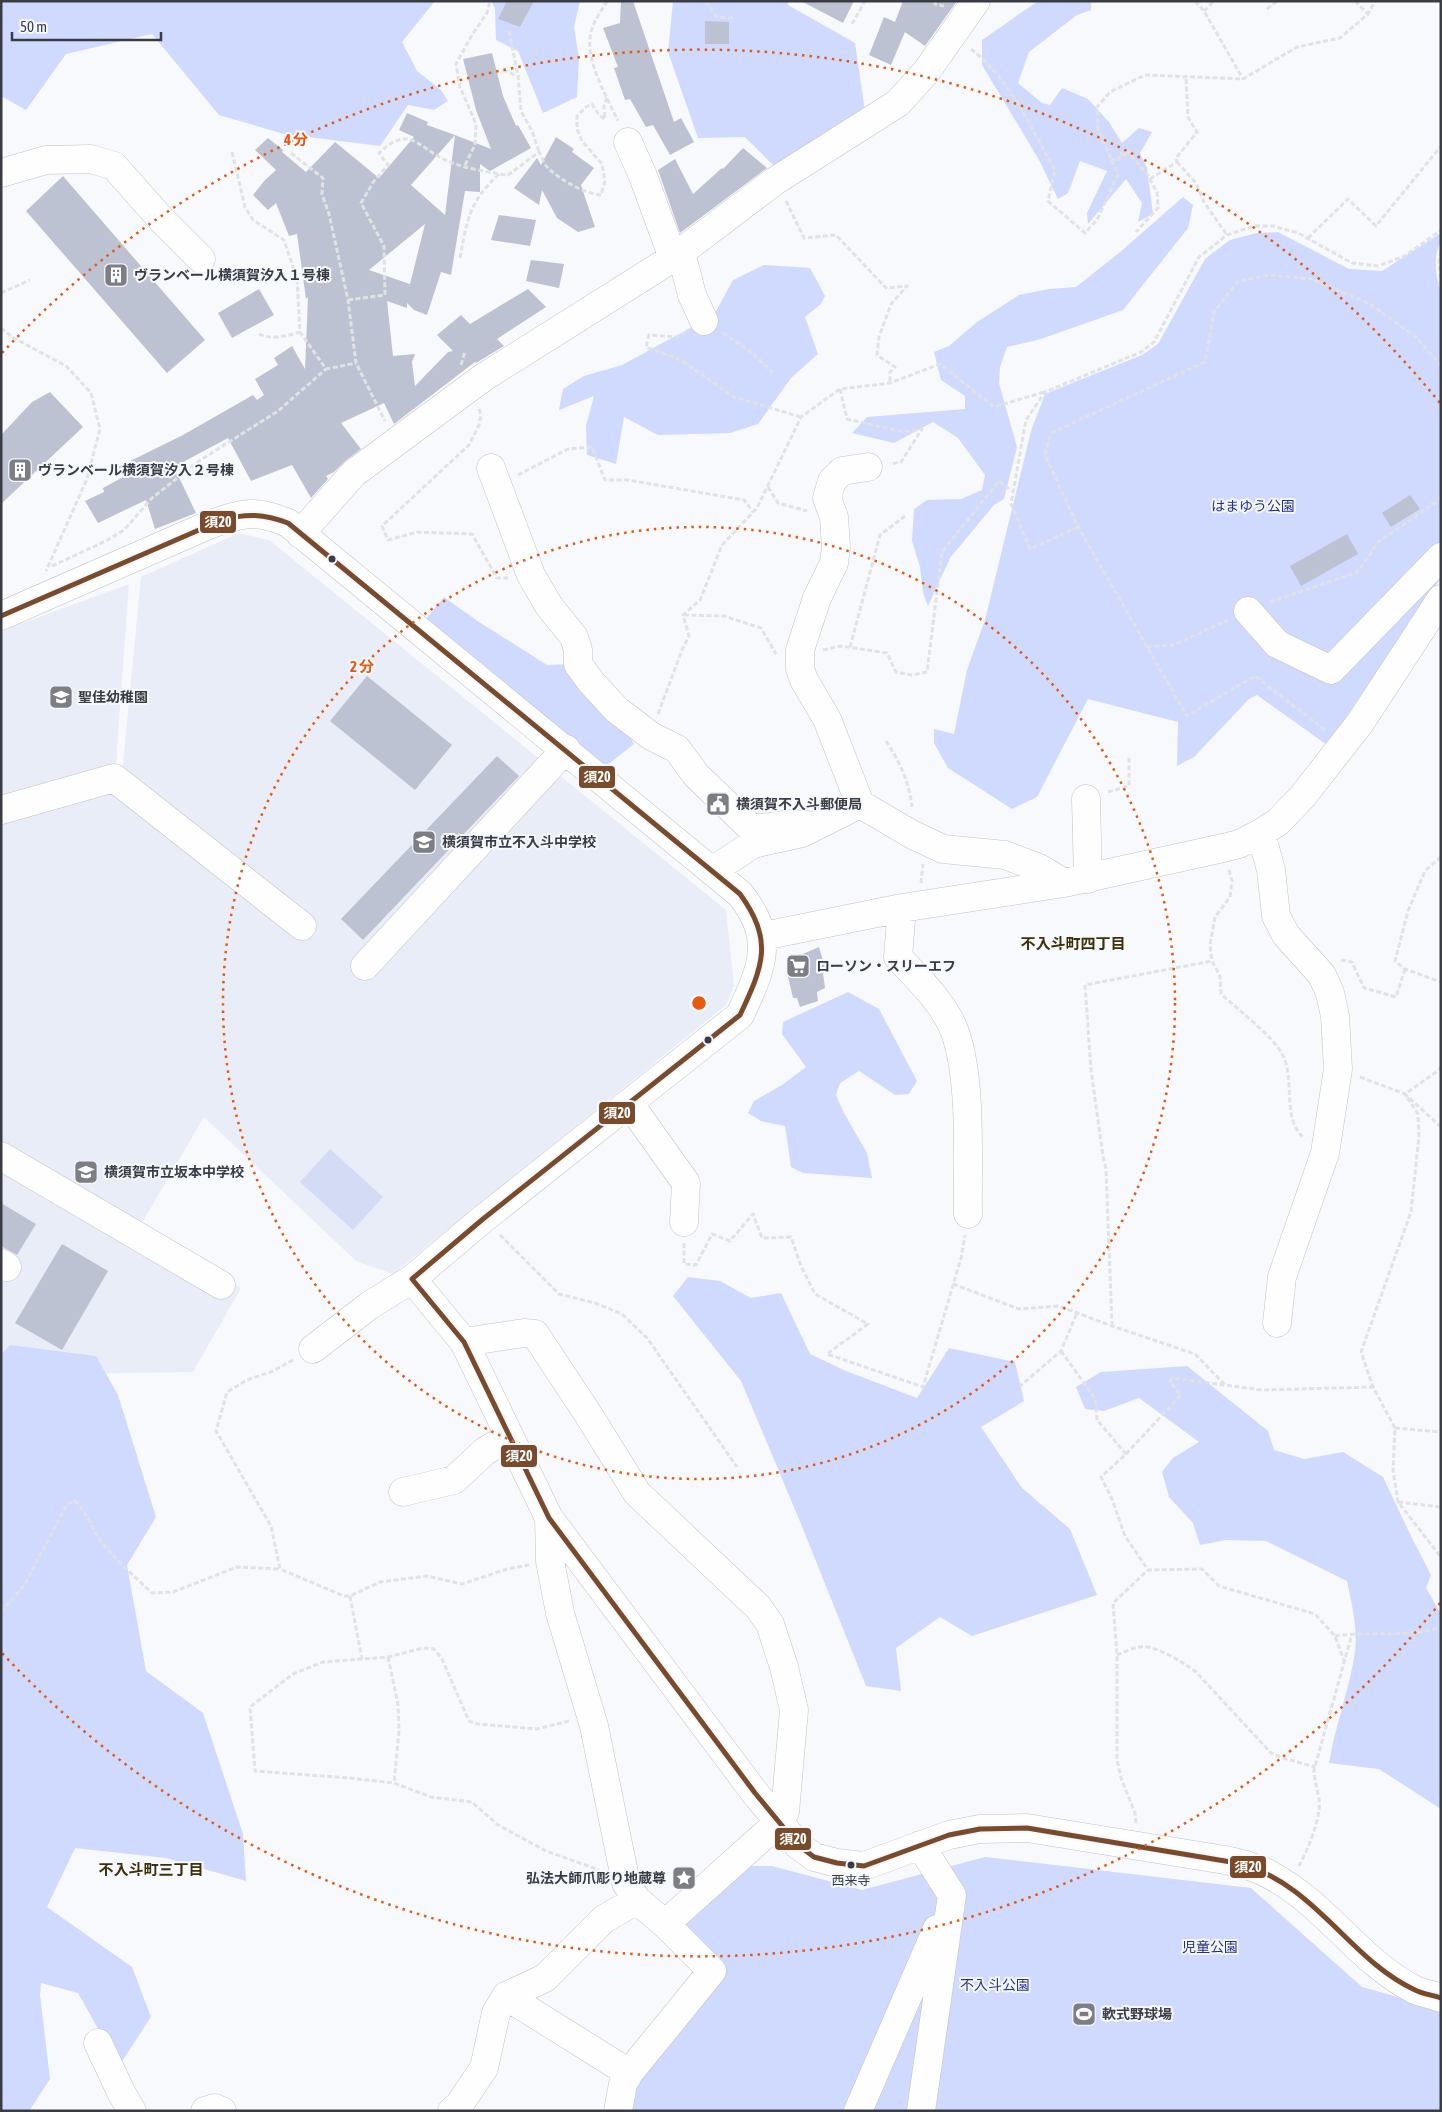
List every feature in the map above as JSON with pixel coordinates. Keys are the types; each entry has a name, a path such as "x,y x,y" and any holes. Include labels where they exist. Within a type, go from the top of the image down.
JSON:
{"street":[{"path":"300,534 354,473 396,443 466,375 677,255 776,181 898,104 926,72 976,1"},
{"path":"628,142 704,321"},
{"path":"1,173 46,160 91,159 114,166 161,219 201,259"},
{"path":"868,467 842,471 832,481 828,498 834,517 836,547 834,563 817,598 800,650 800,669 804,680 828,719 860,804 913,835 943,848 1005,855 1076,881"},
{"path":"494,477 531,575 549,606 574,637 578,650 578,664 591,682 617,710 651,736 677,749 696,775 752,829 792,824 816,826"},
{"path":"1,616 211,524 242,513 266,514 288,522 300,534 566,749 740,894 753,909 763,936 760,965 740,1015 484,1219 412,1280 370,1305 313,1349"},
{"path":"1248,611 1277,644 1331,670 1441,557"},
{"path":"763,936 902,908 1076,881 1239,844 1278,822 1302,797 1360,723 1441,599"},
{"path":"365,966 566,749"},
{"path":"1,810 114,778 302,926"},
{"path":"1076,881 1086,799"},
{"path":"712,871 753,844 802,833 860,804"},
{"path":"1260,833 1271,870 1276,916 1286,935 1322,975 1330,992 1335,1016 1338,1069 1325,1153 1320,1173 1282,1277 1277,1323"},
{"path":"902,908 898,957 934,996 952,1026 960,1051 967,1113 968,1214"},
{"path":"629,1103 686,1183 684,1222"},
{"path":"1,1156 221,1286"},
{"path":"412,1280 464,1342 549,1518 755,1793 798,1844 814,1857 837,1863 864,1866 949,1835 980,1829 1027,1828 1137,1844 1252,1866 1272,1876 1311,1903 1380,1967 1416,1990 1441,1998"},
{"path":"464,1342 524,1333 535,1334 637,1493 758,1607 770,1624 784,1667 794,1710 785,1812 779,1822 665,1924"},
{"path":"403,1492 454,1480 485,1451 510,1437"},
{"path":"549,1518 550,1560 560,1613 591,1716 626,1883 637,1900 665,1924 712,1971 629,2073 623,2084 618,2111"},
{"path":"920,1845 952,1895 921,2111"},
{"path":"858,2111 952,1895"},
{"path":"452,2111 459,2105 484,2068 496,2013 506,1996 545,1978 604,1919 637,1900"},
{"path":"506,1996 629,2073"},
{"path":"98,2043 132,2111"},
{"path":"205,2111 214,2108 222,2111"}],"path":[{"path":"465,166 475,145 476,124 460,87 456,64 487,13 490,1"},
{"path":"607,1 591,30 590,46 592,61 628,142"},
{"path":"706,1 717,17 733,18"},
{"path":"852,24 865,1"},
{"path":"1195,1 1204,11 1243,79"},
{"path":"1204,11 1214,1"},
{"path":"1267,9 1277,1"},
{"path":"1355,1 1368,14"},
{"path":"952,35 984,60 1002,79 1055,170 1048,201 1085,233 1098,220 1118,174 1098,130 1097,107 1110,92 1145,75 1243,79 1297,47 1340,38 1368,14 1375,1"},
{"path":"509,31 518,76 521,111 532,131 539,152 548,169 574,186 601,195 605,181 602,164 582,141 577,128 577,116 592,104 599,115 605,119 604,106 607,96"},
{"path":"503,70 518,76"},
{"path":"1186,78 1188,117 1197,132 1176,158 1177,162 1196,183 1204,202 1228,235"},
{"path":"348,300 385,295 384,246 361,202 374,181 388,165 379,153 391,142 404,138 416,141 444,160 508,175 527,163 539,152"},
{"path":"1308,238 1348,199 1376,226 1441,146"},
{"path":"1111,159 1118,161 1121,153 1125,157 1126,149 1150,179 1157,192 1158,208 1136,232"},
{"path":"232,152 245,207 253,220 284,240 297,279 300,332 326,369"},
{"path":"291,153 323,178 322,194 329,214 348,300 356,363 396,443"},
{"path":"1150,179 1177,162"},
{"path":"460,258 466,224 474,204 484,188 500,174"},
{"path":"776,181 804,238 836,235 886,288 907,286 891,304 880,337 877,355 895,367 890,372 890,382"},
{"path":"683,615 700,600 722,545 753,512 801,417 840,390 890,382 940,364 994,407 1045,392 1141,352 1154,342 1199,257 1228,235 1254,226 1273,226 1298,233 1352,263 1378,266 1405,256 1441,230"},
{"path":"1441,250 1439,262 1441,284"},
{"path":"1343,744 1255,676 1187,716 1078,527 1046,455 1052,433 1205,362 1214,312 1237,282 1270,275 1312,280 1342,290 1370,304 1416,337 1441,366"},
{"path":"1,293 30,280"},
{"path":"773,373 750,351 704,321 677,337 649,335 646,346 681,360 734,397 801,417"},
{"path":"1,328 12,337 66,366 91,393 100,429 87,479 47,568 46,575"},
{"path":"259,334 265,337 286,337 300,332"},
{"path":"465,352 466,375 481,414 479,426 469,445 382,526 388,540 417,532 472,534 497,578 512,578"},
{"path":"47,568 106,541 124,530 152,498 199,461 278,411 326,369 356,363"},
{"path":"840,390 847,419 904,432 922,429 901,462 868,467"},
{"path":"1045,392 1026,420 1010,504 1030,549 1078,527"},
{"path":"494,477 568,449 592,447 605,480 628,480 744,500 753,512"},
{"path":"683,615 724,616 761,628 776,654 800,669 808,658 821,651 841,646 887,653 896,672 912,675 927,672 942,552 999,481 1013,492"},
{"path":"767,486 778,503 811,511"},
{"path":"1147,647 1173,645 1248,611 1358,572 1378,542 1436,503 1441,496"},
{"path":"850,647 880,535 905,516"},
{"path":"651,736 688,636 683,615"},
{"path":"1086,799 1130,786 1129,756"},
{"path":"1223,848 1232,880 1230,897 1215,917 1210,945 1212,961 1220,976 1221,994 1262,1031 1282,1054 1290,1078 1292,1114 1299,1133 1325,1153"},
{"path":"1441,857 1425,871 1408,911 1395,961 1405,969 1441,982"},
{"path":"1332,1002 1340,960 1352,962 1364,988 1396,997 1405,969"},
{"path":"1112,1326 1106,1169 1091,1070 1085,985 1212,961"},
{"path":"1405,1094 1439,1070 1441,1066"},
{"path":"1338,1069 1405,1094 1441,1127"},
{"path":"1405,1094 1418,1114 1419,1136 1411,1212 1361,1352 1374,1387 1395,1428 1393,1470 1398,1502 1441,1557"},
{"path":"684,1222 684,1264 696,1265 712,1234 730,1241 753,1214 762,1238 791,1237 801,1266 815,1294 868,1324 828,1354 923,1387 961,1258 968,1214"},
{"path":"484,1219 558,1294 595,1303 622,1314 646,1338 737,1467"},
{"path":"953,1284 1019,1309 1059,1306 1195,1354 1225,1385"},
{"path":"1019,1388 1062,1351 1077,1312"},
{"path":"280,1569 271,1526 216,1431 227,1392 247,1380 273,1371 313,1349"},
{"path":"1062,1351 1094,1398 1097,1420 1126,1454"},
{"path":"1148,1570 1125,1536 1112,1499 1101,1477 1126,1454 1181,1395 1170,1382 1172,1378 1262,1390 1374,1387"},
{"path":"1395,1428 1441,1432"},
{"path":"1,1612 25,1584 67,1504 75,1501 82,1507 97,1536 116,1560 152,1593 173,1592 237,1568 280,1569 344,1596 350,1596 380,1582 427,1576 462,1584 507,1569 550,1560"},
{"path":"1398,1502 1441,1507"},
{"path":"1136,1826 1135,1813 1121,1778 1117,1760 1117,1655 1114,1603 1148,1570 1202,1570 1219,1586 1315,1614 1335,1636 1344,1661"},
{"path":"350,1596 362,1659"},
{"path":"1335,1636 1427,1632 1441,1627"},
{"path":"1296,1871 1305,1854 1319,1809 1314,1781 1315,1767 1352,1634"},
{"path":"1117,1655 1141,1646 1162,1652 1183,1662 1196,1672 1270,1753 1315,1767"},
{"path":"591,1716 537,1729 478,1724 469,1721 442,1659 434,1649 423,1648 388,1657 323,1662 293,1674 250,1707 255,1771 349,1778 394,1784 432,1797 472,1802 498,1825 546,1851 608,1874 624,1870"},
{"path":"388,1657 398,1704 399,1731 394,1784"}],"shaded area":[{"name":"横須賀市立不入斗中学校","path":"239,533 269,540 726,910 734,986 726,1005 393,1274 356,1261 204,1117 139,1228 241,1288 193,1372 70,1374 1,1460 1,806 122,774 141,577"},
{"name":"聖佳幼稚園","path":"129,584 116,763 1,802 1,631"},
{"path":"330,1149 383,1197 353,1230 300,1182"}],"green space":[{"path":"1,1 435,1 402,42 417,71 441,90 448,101 434,110 408,105 380,146 284,134 219,115 152,34 66,54 26,110 1,96"},
{"path":"491,1 580,1 574,27 579,58 577,97 543,113 518,51 496,40 495,9"},
{"path":"673,1 788,1 788,5 855,43 865,111 774,166 745,137 698,138 668,52"},
{"path":"1038,1 1091,1 1091,10 1077,15 1029,52 1018,83 1042,103 1050,105 1062,88 1088,99 1109,122 1122,143 1139,128 1152,132 1140,153 1147,168 1153,214 1138,222 1142,203 1126,179 1088,224 1087,213 1107,171 1080,161 1068,193 1058,199 1038,158 982,65 982,40"},
{"path":"1183,197 1193,205 1188,228 1123,310 1041,339 1007,347 1000,367 999,383 1017,447 1004,499 994,505 950,558 928,606 923,593 920,567 912,541 914,509 927,500 961,499 982,490 985,475 958,438 933,422 894,443 852,433 867,417 965,409 965,396 941,380 934,352 949,346 977,322 1019,295 1049,289 1076,287 1119,253"},
{"name":"はまゆう公園","path":"1278,232 1349,269 1382,271 1441,233 1436,270 1441,291 1441,578 1327,745 1257,695 1249,699 1194,757 1177,766 1178,722 1088,699 1037,797 1012,809 948,768 934,743 934,729 954,734 967,670 985,620 1031,431 1045,394 1142,355 1158,344 1205,259 1230,240 1257,233"},
{"path":"764,265 810,268 825,296 821,304 805,317 818,354 791,378 758,424 730,433 658,435 624,417 616,464 587,455 586,426 594,396 559,410 563,389 584,376 622,365 714,315 733,280"},
{"path":"444,597 479,622 547,665 571,664 622,723 634,744 606,766 425,620"},
{"path":"848,992 879,1009 917,1081 909,1094 895,1095 859,1071 840,1083 836,1095 867,1153 872,1178 803,1173 791,1167 785,1126 761,1121 748,1113 754,1101 782,1085 806,1067 782,1034 783,1022"},
{"path":"688,1277 720,1281 751,1298 781,1293 810,1354 846,1371 917,1398 949,1348 1015,1362 1024,1401 981,1427 1022,1488 1070,1529 1097,1595 972,1636 940,1617 896,1648 901,1691 866,1686 741,1381 673,1296"},
{"path":"10,1345 96,1356 118,1395 156,1517 127,1565 146,1671 203,1713 243,1834 246,1881 166,1858 75,1848 47,1907 132,1967 151,2017 119,2066 78,1993 41,1983 40,1995 50,2079 29,2111 1,2111 1,1355"},
{"path":"1187,1366 1268,1431 1274,1450 1304,1459 1343,1452 1383,1477 1431,1575 1426,1588 1441,1614 1441,1809 1379,1769 1329,1763 1351,1671 1356,1639 1347,1581 1266,1541 1226,1540 1200,1545 1193,1523 1169,1497 1162,1472 1173,1458 1199,1442 1139,1398 1104,1411 1085,1409 1076,1387 1101,1372"},
{"name":"不入斗公園","path":"985,1857 1251,1888 1362,1987 1441,2009 1441,2111 630,2111 637,2082 721,1965 679,1925 752,1866 772,1866 862,1890"}],"building":[{"path":"507,1 534,1 520,27 498,19"},
{"path":"621,1 633,1 674,122 681,118 694,142 670,155 653,125 646,127 630,99 625,100 614,68 618,67 603,28 620,23"},
{"path":"801,1 854,1 843,23"},
{"path":"903,1 957,1 925,46 905,32 891,65 869,55 884,17 895,22"},
{"path":"705,21 729,22 729,44 705,44"},
{"path":"492,53 503,96 516,126 518,125 531,148 490,171 480,164 480,192 465,191 451,275 441,272 427,315 414,310 407,303 407,308 387,301 393,356 415,354 412,362 415,386 448,352 453,351 437,335 461,315 470,324 528,289 546,307 497,339 504,346 475,362 394,424 384,403 341,423 361,449 334,472 326,476 328,479 311,498 292,465 251,481 228,438 174,467 196,513 155,529 146,500 98,523 85,501 104,492 103,488 123,477 118,467 183,435 253,395 257,400 264,395 255,379 278,365 274,358 292,346 305,369 308,297 306,299 297,234 289,236 276,203 268,210 253,195 276,170 255,150 268,138 306,172 335,142 379,178 414,137 399,130 407,113 428,122 427,125 455,135 491,149 476,110 463,59","holes":["455,135 445,215 411,185","425,224 410,284 369,270"]},
{"path":"556,137 574,149 572,152 594,168 581,185 595,227 578,232 557,218 542,190 539,205 514,188 537,158 541,165"},
{"path":"743,148 767,168 680,233 658,170 675,159 693,194 723,169"},
{"name":"ヴランベール横須賀汐入１号棟","path":"63,176 205,340 167,373 26,211"},
{"path":"499,215 536,220 530,246 491,240"},
{"path":"531,260 564,264 559,288 526,281"},
{"path":"259,289 274,315 232,338 218,313"},
{"name":"ヴランベール横須賀汐入２号棟","path":"50,392 83,427 1,504 1,435 32,402"},
{"path":"1410,495 1420,509 1391,527 1382,513"},
{"path":"1347,534 1358,554 1301,586 1290,566"},
{"path":"367,676 452,745 415,790 330,721"},
{"path":"497,756 519,776 363,940 341,919"},
{"path":"819,947 826,970 823,973 825,988 817,992 818,1001 800,1007 797,998 793,998 786,968 791,959"},
{"path":"1,1203 36,1224 17,1255 1,1246"},
{"path":"62,1244 108,1271 62,1350 15,1323"}],"transit line":[{"name":"須20","path":"1,616 222,520 239,516 255,516 288,523 740,894 758,926 761,940 759,968 740,1015 483,1219 412,1279 464,1342 549,1518 755,1793 798,1845 814,1857 837,1863 864,1866 949,1835 980,1829 1027,1828 1237,1863 1265,1873 1289,1887 1370,1960 1391,1976 1418,1991 1441,1998"}],"place":[{"name":"ヴランベール横須賀汐入１号棟","path":"116,275"},
{"name":"ヴランベール横須賀汐入２号棟","path":"20,470"},
{"name":"聖佳幼稚園","path":"61,697"},
{"name":"横須賀不入斗郵便局","path":"718,804"},
{"name":"横須賀市立不入斗中学校","path":"424,842"},
{"name":"ローソン・スリーエフ","path":"798,966"},
{"name":"横須賀市立坂本中学校","path":"86,1172"},
{"name":"西来寺","path":"851,1865"},
{"name":"弘法大師爪彫り地蔵尊","path":"684,1878"},
{"name":"軟式野球場","path":"1084,2014"}],"district":[{"name":"不入斗町四丁目","path":"1073,944"},
{"name":"不入斗町三丁目","path":"151,1870"}],"park label":[{"name":"児童公園","path":"1210,1947"}]}
